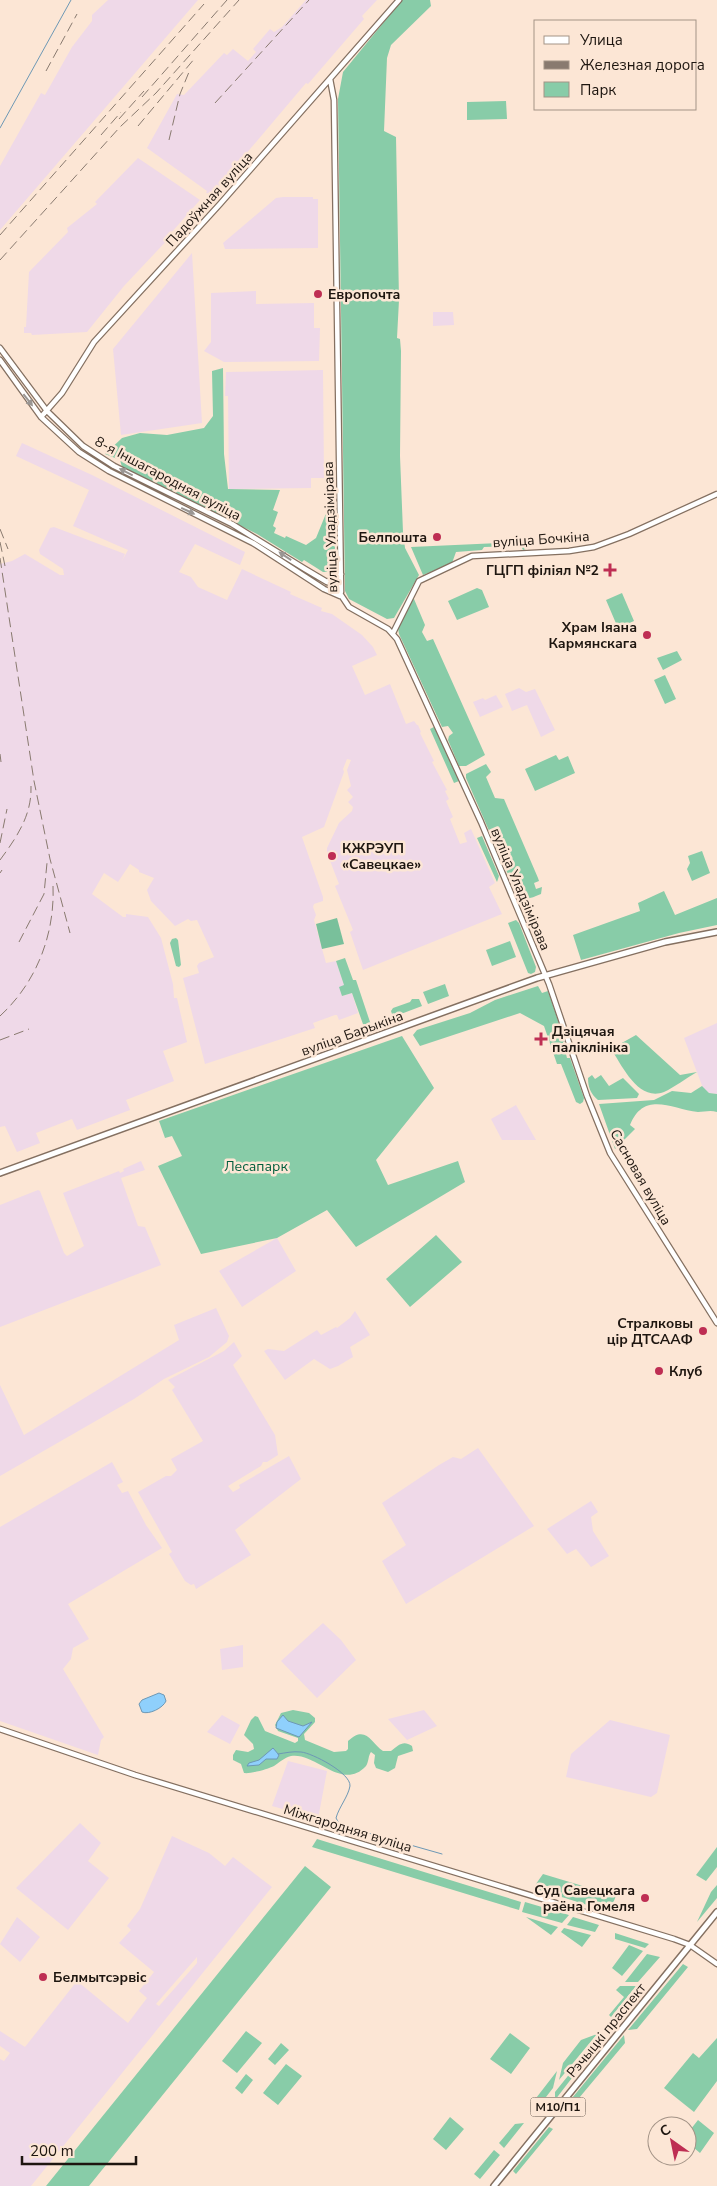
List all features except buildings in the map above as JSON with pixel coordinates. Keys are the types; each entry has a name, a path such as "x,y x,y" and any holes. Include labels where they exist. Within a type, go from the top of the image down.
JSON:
{"main road":[{"name":"Падоўжная вуліца","path":"41,417 62,393 94,342 220,204 399,0"},
{"name":"вуліца Уладзімірава","path":"330,79 334,100 340,596 352,610 393,633 480,822 545,976"},
{"name":"8-я Іншагародняя вуліца","path":"0,348 47,412 72,437 108,462 232,524 327,582 333,583 340,596"},
{"name":"8-я Іншагародняя вуліца","path":"0,360 41,417 79,452 109,470 229,530 324,590 340,596"},
{"name":"вуліца Бочкіна","path":"393,633 419,581 472,556 563,551 594,547 629,534 717,494"},
{"path":"327,582 341,574"},
{"name":"вуліца Барыкіна","path":"0,1173 100,1135 545,976 665,942 717,932"},
{"name":"Сасновая вуліца","path":"545,976 558,1007 587,1096 610,1153 717,1323"},
{"name":"Міжгародняя вуліца","path":"0,1730 136,1775 690,1945 717,1964"},
{"name":"Рэчыцкі праспект","path":"494,2186 717,1912"}],"shaded area":[{"path":"108,0 198,0 0,230 0,166 41,93 45,95 72,47 92,21 92,15"},
{"path":"306,0 377,0 362,16 364,19 308,84 306,83 212,194 206,193 207,191 147,148 177,94 184,95 224,53 227,55 233,49 248,61 256,52 253,49 270,29 274,32 282,27"},
{"path":"138,158 200,200 171,233 172,235 124,286 87,332 32,335 31,333 24,333 24,327 26,327 29,272 68,232 67,228 97,204 95,202"},
{"path":"313,197 313,199 318,199 318,248 225,249 223,243 276,198"},
{"path":"192,253 202,423 121,435 113,349"},
{"path":"256,291 256,304 314,303 314,328 320,328 319,361 224,362 204,351 211,342 211,293"},
{"path":"433,312 453,312 454,325 433,326"},
{"path":"323,370 324,478 311,478 311,488 229,489 228,396 225,396 226,372"},
{"path":"22,443 92,475 245,552 240,565 195,544 179,572 191,577 198,587 227,600 242,569 322,608 321,611 332,614 362,635 373,647 377,655 352,666 365,695 390,684 406,724 414,721 418,725 434,761 432,762 447,790 445,791 449,799 446,801 453,817 450,819 460,844 467,842 464,833 471,829 495,883 489,887 502,914 363,970 350,932 353,930 335,886 339,884 327,853 327,848 339,823 352,811 353,807 348,802 353,797 347,790 351,786 347,770 351,760 347,759 324,827 302,837 323,897 323,901 314,904 313,907 316,915 314,920 326,963 336,961 344,985 342,996 352,993 358,1013 339,1020 337,1015 335,1015 313,1023 315,1028 205,1064 183,978 199,973 197,966 199,963 214,957 197,920 191,921 188,919 175,926 151,901 147,890 154,878 139,872 130,864 118,882 104,873 92,894 123,917 126,917 126,914 148,917 161,938 173,984 174,998 177,998 187,1042 163,1051 174,1081 126,1100 130,1110 77,1130 72,1119 36,1133 40,1143 17,1152 5,1126 0,1127 0,564 12,561 25,554 60,575 64,575 63,569 40,554 39,550 50,528 54,527 125,554 122,561 128,550 73,526 89,490 16,456"},
{"path":"519,688 526,692 535,689 555,730 541,737 527,705 512,711 505,694"},
{"path":"496,695 503,707 480,717 473,702 483,698 485,700"},
{"path":"717,1023 717,1094 709,1093 703,1088 684,1038"},
{"path":"516,1105 536,1140 502,1140 491,1119"},
{"path":"141,1161 145,1170 121,1178 138,1226 145,1227 161,1265 0,1327 0,1205 38,1190 40,1191 64,1253 67,1256 84,1246 63,1193 119,1171 120,1173 124,1171 123,1169"},
{"path":"277,1238 296,1271 242,1307 219,1271"},
{"path":"216,1308 229,1336 227,1342 209,1357 164,1379 134,1399 0,1476 0,1385 24,1435 179,1340 174,1325"},
{"path":"355,1311 370,1335 350,1347 353,1357 338,1366 330,1369 314,1359 285,1380 264,1351 268,1349 284,1351 317,1330 321,1335 337,1328 350,1318"},
{"path":"234,1342 242,1356 233,1365 275,1435 278,1455 267,1462 263,1462 261,1466 228,1486 233,1492 240,1488 239,1485 289,1456 301,1479 235,1530 251,1555 196,1589 194,1584 191,1585 185,1581 169,1554 172,1552 138,1492 166,1476 171,1476 177,1470 171,1459 203,1441 172,1390 175,1387 168,1380 224,1351"},
{"path":"478,1448 534,1526 406,1604 382,1561 406,1545 382,1503 439,1465 453,1457 461,1459"},
{"path":"112,1462 123,1482 117,1485 122,1493 128,1491 146,1525 162,1548 68,1604 89,1639 73,1648 71,1659 63,1669 104,1737 101,1740 98,1755 0,1721 0,1527"},
{"path":"591,1501 598,1512 591,1517 593,1531 609,1556 591,1567 576,1549 567,1554 547,1529"},
{"path":"323,1623 341,1640 356,1660 317,1698 281,1661"},
{"path":"243,1645 243,1667 222,1670 220,1649"},
{"path":"424,1710 437,1726 407,1740 388,1719"},
{"path":"222,1715 240,1725 230,1744 207,1732"},
{"path":"610,1720 670,1735 657,1793 651,1797 566,1777 571,1754"},
{"path":"288,1761 327,1771 318,1819 272,1806"},
{"path":"80,1823 101,1843 88,1861 109,1878 68,1930 16,1888"},
{"path":"172,1836 209,1853 225,1866 233,1857 272,1887 31,2186 0,2186 0,2059 4,2061 10,2053 0,2046 0,2031 25,2047 77,1981 128,2023 147,1998 139,1991 154,1972 119,1943 131,1930 127,1926 140,1909","holes":["197,1957 197,1963 159,2006 156,2004"]},
{"path":"17,1917 40,1937 20,1962 0,1944"}],"green space":[{"path":"402,0 430,0 431,6 391,45 387,58 384,131 396,137 399,300 397,338 400,339 401,351 400,456 403,532 405,548 419,575 394,618 387,619 349,599 345,591 338,99 343,72"},
{"path":"506,101 507,119 467,120 467,102"},
{"path":"223,368 224,454 228,489 280,490 273,510 278,512 273,526 276,528 274,533 306,545 316,538 327,511 333,511 335,514 334,529 328,529 327,536 331,537 332,545 335,545 334,572 323,572 304,560 302,562 257,534 122,467 120,460 105,454 122,438 140,433 167,435 204,428 213,416 212,371"},
{"path":"520,542 526,545 526,549 523,550 521,546 484,547 482,550 456,552 452,563 423,575 411,547"},
{"path":"477,588 482,590 489,607 457,620 448,601"},
{"path":"622,593 634,621 618,628 606,600"},
{"path":"412,599 414,599 425,625 422,632 427,641 433,639 485,755 466,766 459,766 448,740 449,736 453,733 448,726 442,727 399,634 398,628"},
{"path":"677,651 682,660 663,670 657,658"},
{"path":"665,675 676,699 665,704 654,680"},
{"path":"434,727 459,781 454,783 430,729"},
{"path":"556,755 559,760 568,756 575,773 535,791 525,769"},
{"path":"486,764 491,772 486,777 495,798 504,799 538,878 539,881 534,883 536,889 542,887 541,894 527,899 518,897 466,778 466,774"},
{"path":"482,836 499,876 497,882 477,838"},
{"path":"702,851 710,873 692,881 687,869 690,863 688,856"},
{"path":"664,891 675,915 717,898 717,925 679,933 581,960 573,935 640,911 638,903"},
{"path":"337,918 344,944 322,949 316,924"},
{"path":"516,920 519,923 536,967 535,972 531,974 528,973 508,923"},
{"path":"176,938 178,940 181,965 179,967 176,966 170,943 172,939"},
{"path":"510,941 516,957 492,966 486,950"},
{"path":"345,958 353,980 356,980 371,1025 364,1027 352,993 342,996 339,987 344,985 336,961"},
{"path":"445,984 449,996 428,1004 423,992"},
{"path":"538,986 542,993 548,991 565,1041 563,1042 567,1058 570,1058 584,1098 580,1104 576,1102 561,1064 557,1064 544,1026 520,1013 420,1046 413,1035 417,1030 470,1013 495,1000"},
{"path":"412,999 419,999 422,1006 393,1017 391,1011 393,1008 410,1002"},
{"path":"636,1035 680,1075 697,1072 664,1092 655,1094 646,1092 632,1080 611,1049"},
{"name":"Лесапарк","path":"402,1036 434,1088 376,1160 388,1185 458,1161 465,1182 356,1247 327,1210 277,1238 201,1254 158,1166 182,1156 172,1136 165,1138 159,1121"},
{"path":"592,1075 595,1079 601,1075 609,1086 623,1078 639,1094 637,1098 598,1100 589,1088 588,1078"},
{"path":"702,1086 709,1093 717,1094 717,1112 698,1112 660,1104 651,1105 643,1108 636,1114 630,1125 635,1129 615,1149 599,1104 654,1100 672,1091 691,1093"},
{"path":"436,1235 462,1262 410,1307 386,1279"},
{"path":"293,1710 309,1713 315,1718 315,1722 304,1734 305,1740 334,1752 346,1751 348,1749 348,1741 359,1734 368,1737 383,1751 391,1751 404,1743 412,1746 413,1751 398,1756 395,1768 388,1772 376,1768 374,1763 375,1755 371,1752 366,1766 357,1773 348,1775 338,1773 300,1756 291,1756 274,1766 255,1772 244,1773 241,1764 233,1760 233,1755 236,1750 248,1752 254,1749 253,1744 244,1735 251,1720 255,1716 258,1717 265,1731 295,1743 298,1741 298,1738 278,1731 275,1725 281,1713"},
{"path":"317,1839 521,1902 519,1910 312,1847"},
{"path":"717,1847 717,1867 706,1881 696,1875"},
{"path":"305,1866 331,1887 89,2186 46,2186"},
{"path":"543,1874 616,1896 610,1910 600,1909 533,1888"},
{"path":"717,1885 717,1898 697,1922 711,1892"},
{"path":"525,1902 569,1915 562,1923 522,1912"},
{"path":"526,1917 558,1927 551,1935"},
{"path":"573,1917 599,1925 595,1932 567,1925"},
{"path":"564,1928 591,1935 582,1947 561,1932"},
{"path":"615,1933 649,1944 645,1948 615,1939"},
{"path":"629,1945 643,1951 622,1976 612,1968"},
{"path":"647,1954 660,1957 638,1982 625,1982"},
{"path":"683,1964 688,1967 637,2029 628,2030"},
{"path":"620,1986 636,1986 611,2017 609,2015 624,1997 616,1990"},
{"path":"246,2031 262,2043 237,2073 222,2061"},
{"path":"510,2033 530,2048 511,2074 490,2059"},
{"path":"597,2034 559,2080 563,2063 581,2040"},
{"path":"624,2035 625,2043 569,2110 563,2109"},
{"path":"600,2036 576,2069 575,2074 555,2100 555,2092"},
{"path":"717,2038 717,2081 694,2112 664,2088 693,2053 699,2058"},
{"path":"281,2043 289,2050 275,2065 268,2059"},
{"path":"286,2064 302,2076 278,2105 263,2093"},
{"path":"557,2071 553,2088 539,2106 533,2102"},
{"path":"246,2074 253,2080 242,2094 235,2088"},
{"path":"450,2117 464,2129 446,2150 433,2139"},
{"path":"698,2120 714,2133 700,2153 697,2150"},
{"path":"524,2123 504,2148 499,2143 515,2124"},
{"path":"549,2127 553,2129 516,2174 513,2171"},
{"path":"494,2150 500,2155 480,2179 474,2174"}],"water":[{"path":"159,1693 164,1695 166,1701 164,1704 152,1712 142,1712 139,1704 142,1700"},
{"path":"283,1715 288,1721 303,1726 312,1722 299,1737 276,1728 277,1722"},
{"path":"273,1748 279,1755 277,1759 266,1759 259,1765 247,1766 249,1763 259,1760"}],"waterway":[{"path":"0,128 71,0"},
{"path":"278,1754 306,1753 322,1760 344,1775 349,1781 350,1786 336,1818 340,1825 442,1854"}],"railway":[{"path":"142,97 227,0"},
{"path":"0,260 120,127 156,93 239,0"},
{"path":"215,103 309,0"},
{"path":"0,235 204,4"},
{"path":"46,71 77,14"},
{"path":"138,126 195,58"},
{"path":"169,140 180,94 189,72"},
{"path":"119,119 144,91"},
{"path":"101,135 121,112"},
{"path":"0,529 8,549"},
{"path":"0,542 5,566"},
{"path":"0,558 34,781 50,859 70,933"},
{"path":"0,754 1,762"},
{"path":"0,860 18,834 26,816 31,797 31,786"},
{"path":"0,843 7,809"},
{"path":"19,942 44,894 47,863"},
{"path":"0,1016 24,989 41,957 51,922 53,886"},
{"path":"0,1040 29,1029"}],"place":[{"name":"Европочта","path":"318,294"},
{"name":"Белпошта","path":"437,537"},
{"name":"ГЦГП філіял №2","path":"610,570"},
{"name":"Храм Іяана Кармянскага","path":"647,635"},
{"name":"КЖРЭУП «Савецкае»","path":"332,856"},
{"name":"Дзіцячая паліклініка","path":"541,1039"},
{"name":"Стралковы цір ДТСААФ","path":"703,1331"},
{"name":"Клуб","path":"659,1371"},
{"name":"Суд Савецкага раёна Гомеля","path":"645,1898"},
{"name":"Белмытсэрвіс","path":"43,1977"}]}
